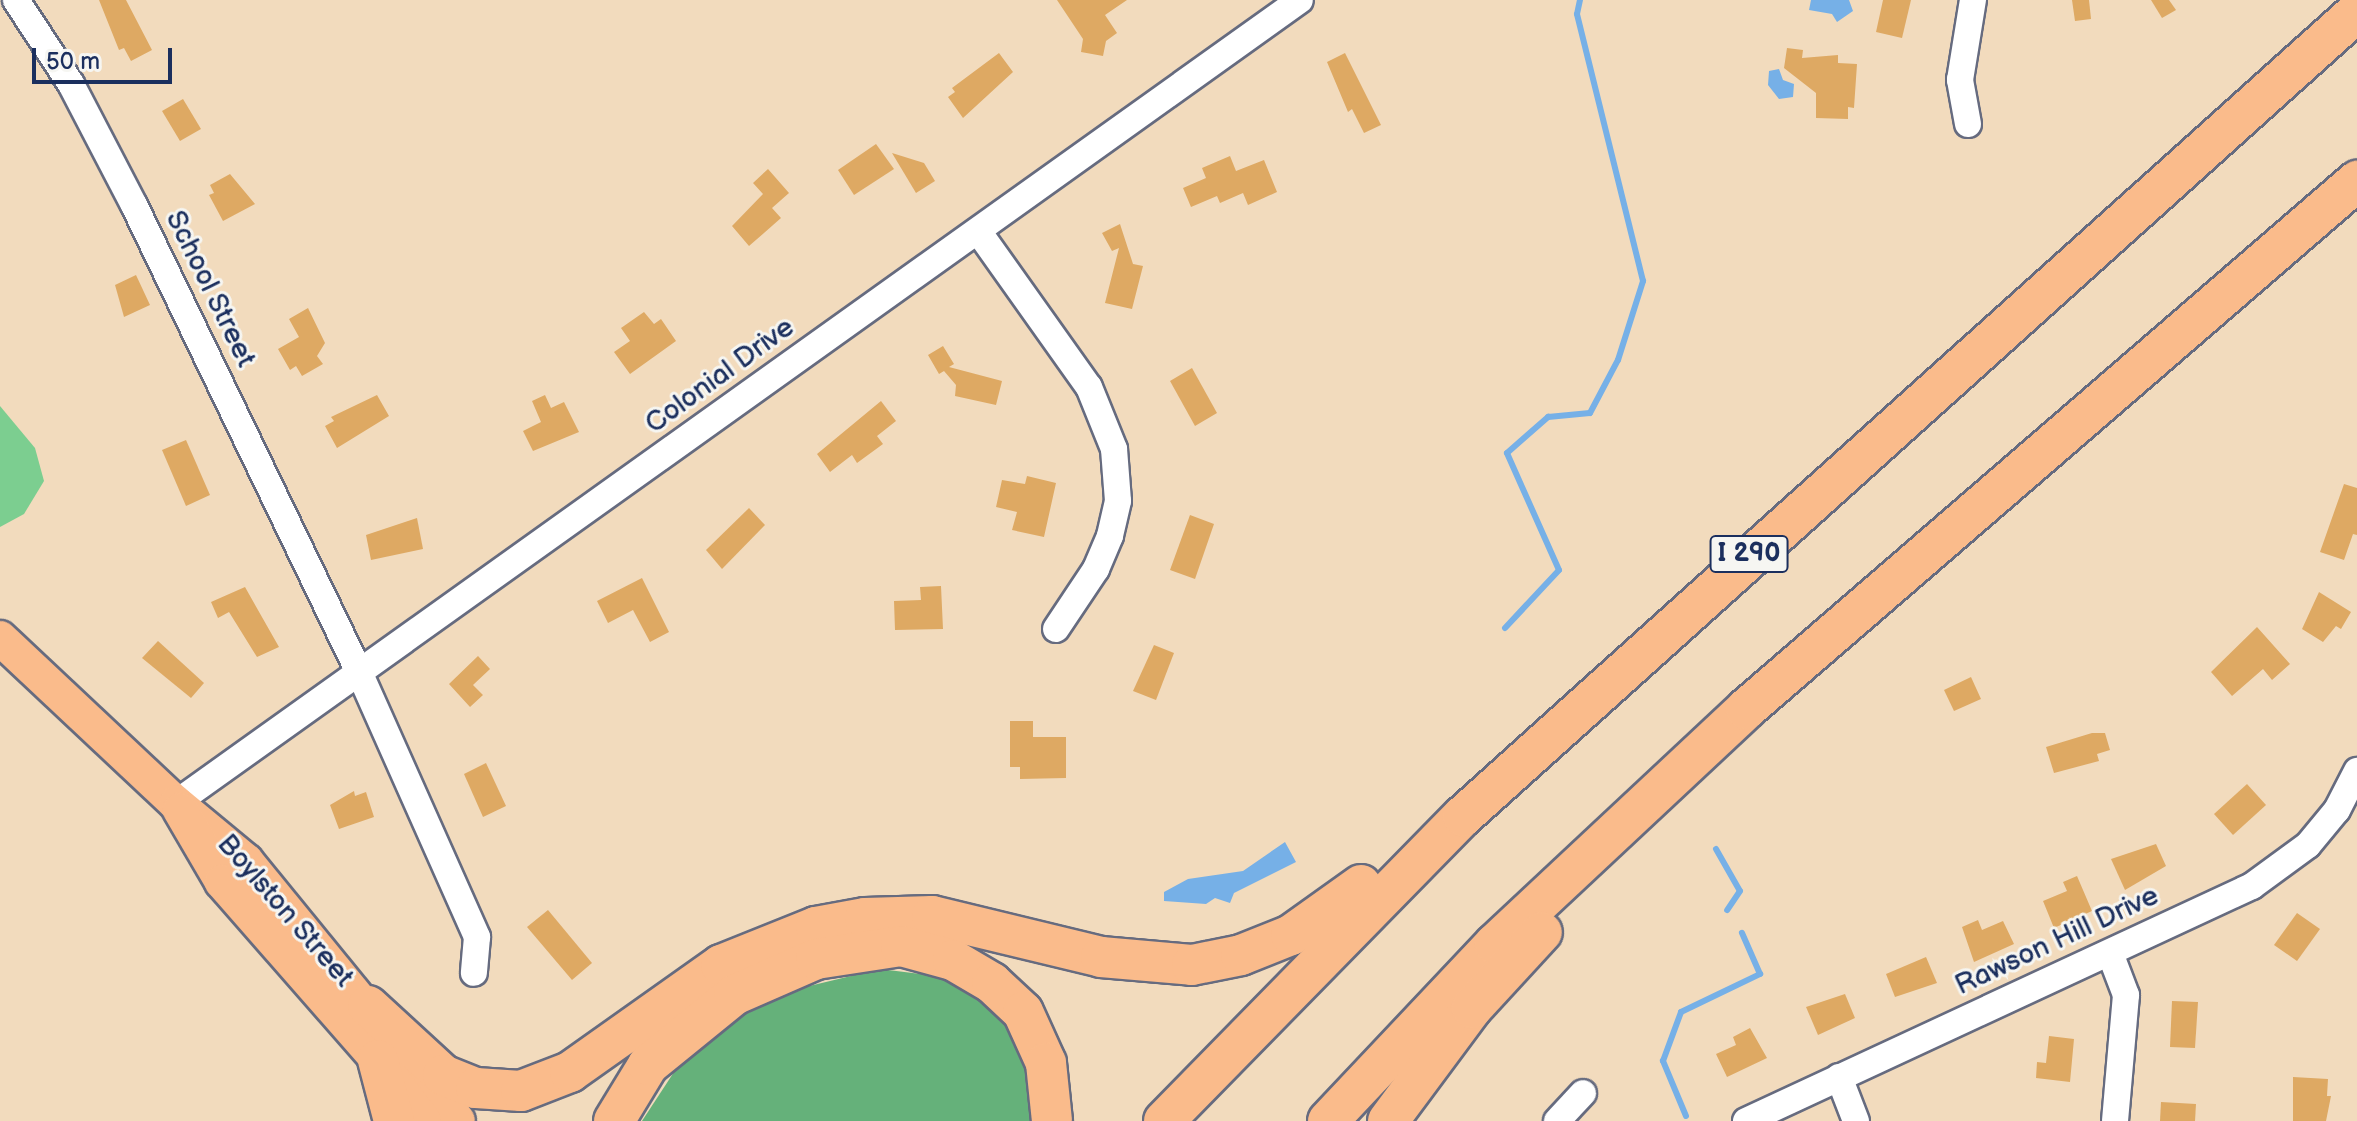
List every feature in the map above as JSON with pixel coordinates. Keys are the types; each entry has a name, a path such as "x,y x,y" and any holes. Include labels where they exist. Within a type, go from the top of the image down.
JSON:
{"highway":[{"name":"I 290","path":"1164,1121 1463,816 2357,12"},
{"path":"1328,1121 1495,944 1697,757 1873,597 2357,181"},
{"path":"1388,1121 1472,1008 1660,809 1697,757"},
{"path":"368,1006 443,1075 476,1088 521,1091 570,1072 721,965 790,934 865,918 913,915 1135,963 1218,961 1262,948 1311,924 1376,867 1463,816"},
{"path":"614,1121 648,1065 734,995 816,959 901,946 953,960 992,983 1023,1012 1046,1063 1052,1121"},
{"path":"378,1060 394,1121"}],"main road":[{"path":"0,638 176,803"},
{"name":"Boylston Street","path":"176,803 246,861 368,1006 458,1121"},
{"name":"Boylston Street","path":"176,803 222,882 378,1060 424,1121"}],"street":[{"name":"School Street","path":"16,0 71,84 134,205 360,674"},
{"name":"Colonial Drive","path":"176,803 1300,0"},
{"path":"1968,124 1960,80 1973,0"},
{"path":"978,231 1089,387 1114,449 1118,501 1110,536 1096,569 1056,629"},
{"path":"360,674 477,937 474,973"},
{"name":"Rawson Hill Drive","path":"1746,1121 2252,886 2291,861 2330,819 2357,771"},
{"path":"2110,953 2126,995 2115,1121"},
{"path":"1839,1077 1856,1121"},
{"path":"1557,1121 1583,1093"}],"green space":[{"path":"0,406 35,448 44,481 24,514 0,527"},
{"path":"880,969 953,978 1009,1022 1036,1094 1030,1121 642,1121 676,1069 731,1021 801,988"}],"water":[{"path":"1811,0 1849,0 1853,11 1837,22 1832,14 1809,10"},
{"path":"1779,69 1783,80 1794,84 1793,97 1779,99 1768,85 1769,71"},
{"path":"1285,842 1296,862 1234,893 1230,903 1215,898 1206,904 1164,901 1164,892 1188,879 1243,871"}],"building":[{"path":"99,0 126,0 152,50 131,61 124,48 119,50"},
{"path":"1057,0 1127,0 1105,15 1117,33 1106,41 1103,56 1081,52 1083,39"},
{"path":"1883,0 1911,0 1902,38 1876,32"},
{"path":"2072,0 2089,0 2091,19 2075,21"},
{"path":"2151,0 2169,0 2176,10 2162,18"},
{"path":"1787,48 1803,50 1802,58 1838,55 1838,63 1857,64 1854,108 1848,107 1848,119 1816,118 1816,93 1784,68"},
{"path":"999,53 1013,72 963,118 948,97 955,92 952,88"},
{"path":"1345,53 1381,125 1364,133 1352,109 1348,112 1327,62"},
{"path":"183,99 201,129 180,141 162,111"},
{"path":"876,144 894,169 854,195 838,170"},
{"path":"892,153 924,163 935,181 916,193"},
{"path":"1230,156 1236,171 1264,160 1277,192 1248,205 1243,193 1220,203 1217,196 1191,207 1183,188 1206,178 1202,168"},
{"path":"768,169 789,193 772,208 781,218 749,246 732,226 763,194 753,183"},
{"path":"230,174 255,204 223,221 209,195 214,193 210,185"},
{"path":"1120,224 1133,264 1143,266 1132,309 1105,303 1119,248 1112,251 1102,233"},
{"path":"136,275 150,305 124,317 115,285"},
{"path":"308,308 325,343 317,356 323,364 302,376 296,366 290,370 278,349 299,337 289,319"},
{"path":"644,312 654,324 661,319 676,341 630,374 614,352 630,341 621,328"},
{"path":"943,346 954,364 949,367 1002,381 996,405 955,396 956,385 944,371 939,374 928,355"},
{"path":"1192,368 1217,413 1195,426 1170,381"},
{"path":"377,395 389,416 337,448 325,426 334,421 331,417"},
{"path":"545,395 551,408 564,402 579,432 533,451 523,431 541,422 532,401"},
{"path":"881,401 896,421 877,436 883,444 857,463 852,455 830,472 817,454"},
{"path":"186,440 210,495 186,506 162,450"},
{"path":"1027,476 1056,483 1044,537 1012,530 1017,512 996,507 1002,480 1025,484"},
{"path":"2344,484 2357,488 2357,535 2353,534 2344,560 2320,552"},
{"path":"749,508 765,525 722,569 706,550"},
{"path":"1190,515 1214,524 1195,579 1170,570"},
{"path":"417,518 423,549 371,560 366,535"},
{"path":"642,578 669,632 650,642 633,610 608,623 597,601"},
{"path":"941,586 943,629 895,630 894,601 921,600 920,587"},
{"path":"245,587 279,647 257,657 229,612 218,618 211,602"},
{"path":"2319,592 2351,612 2341,629 2336,626 2323,642 2302,629"},
{"path":"2257,627 2290,664 2272,680 2263,669 2232,696 2211,672"},
{"path":"158,641 204,683 191,698 142,658"},
{"path":"1154,645 1174,653 1156,700 1133,691"},
{"path":"478,656 490,669 473,685 483,695 470,707 449,684"},
{"path":"1971,677 1981,699 1954,711 1944,690"},
{"path":"1010,721 1033,721 1033,737 1066,737 1066,778 1020,779 1020,767 1010,767"},
{"path":"2092,733 2105,733 2110,750 2097,754 2099,761 2054,773 2046,747"},
{"path":"486,763 506,806 483,817 464,774"},
{"path":"2247,784 2266,805 2233,835 2214,814"},
{"path":"354,791 355,796 366,792 374,817 339,829 330,805"},
{"path":"2156,844 2166,866 2125,890 2111,859"},
{"path":"2077,876 2092,911 2054,928 2043,901 2067,891 2063,882"},
{"path":"548,910 592,963 572,980 527,927"},
{"path":"2297,913 2320,929 2297,961 2274,945"},
{"path":"1978,920 1982,930 2003,921 2014,944 1974,962 1962,927"},
{"path":"1926,957 1937,983 1895,997 1886,974"},
{"path":"1845,994 1855,1018 1818,1035 1806,1007"},
{"path":"2172,1001 2198,1002 2195,1048 2170,1047"},
{"path":"1750,1028 1767,1058 1727,1077 1716,1054 1736,1045 1733,1037"},
{"path":"2049,1036 2074,1039 2070,1082 2036,1078 2037,1062 2046,1063"},
{"path":"2293,1077 2328,1079 2327,1096 2331,1096 2326,1121 2293,1121"},
{"path":"2161,1102 2196,1104 2195,1121 2160,1121"}],"waterway":[{"path":"1505,628 1559,570 1507,453 1548,417 1590,413 1618,360 1643,281 1577,14 1580,0"},
{"path":"1716,849 1740,891 1727,910"},
{"path":"1686,1116 1663,1061 1681,1012 1760,974 1742,933"}]}
